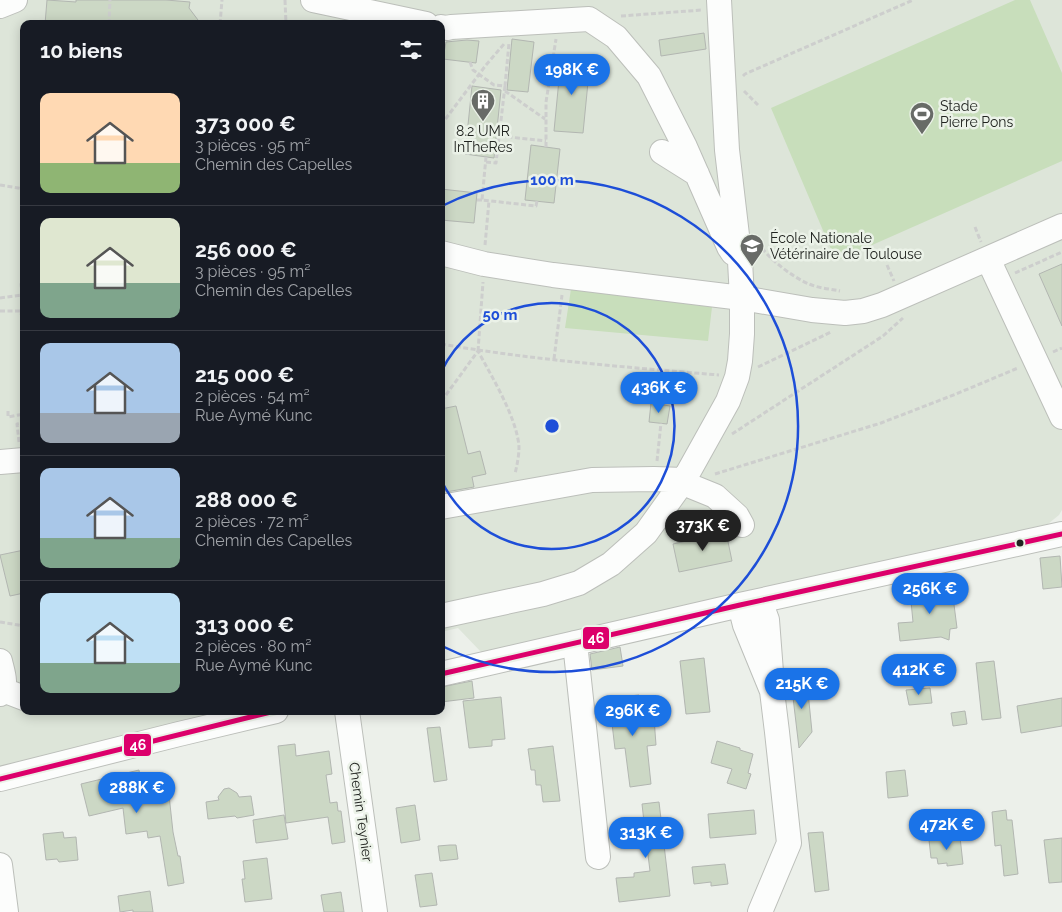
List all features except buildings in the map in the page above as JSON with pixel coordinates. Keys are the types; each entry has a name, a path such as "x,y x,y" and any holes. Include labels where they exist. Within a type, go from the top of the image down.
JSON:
{"street":[{"path":"0,6 15,0"},
{"path":"313,0 407,20"},
{"path":"445,615 543,594 580,583 611,564 646,533 684,480 728,401 740,361 742,298 740,261 727,150 719,4"},
{"path":"445,28 589,19 616,37 649,76 686,147 729,247 740,261"},
{"path":"662,152 697,174"},
{"path":"445,254 484,264 564,277 742,298 812,310 844,302 863,311 882,305 1062,226"},
{"path":"988,259 1062,417"},
{"path":"0,462 20,460"},
{"path":"445,506 592,480 684,480"},
{"path":"684,480 683,483 715,496 737,516 742,525"},
{"path":"445,673 1062,534"},
{"path":"750,603 745,625 772,691 789,843 760,912"},
{"path":"750,603 737,629 769,702 777,732"},
{"path":"575,643 598,857"},
{"path":"0,661 9,694"},
{"path":"0,779 259,715"},
{"name":"Chemin Teynier","path":"349,715 375,912"},
{"path":"0,867 6,912"}],"path":[{"path":"109,20 110,0"},
{"path":"220,20 222,0"},
{"path":"286,0 286,20"},
{"path":"740,79 745,74 913,0"},
{"path":"584,19 719,4"},
{"path":"546,147 546,102 558,21"},
{"path":"445,120 479,74 510,38 496,163 486,162"},
{"path":"470,62 472,70 494,85 506,85 546,119"},
{"path":"500,136 546,141"},
{"path":"482,200 486,157"},
{"path":"0,186 20,188"},
{"path":"477,200 536,206 536,201"},
{"path":"489,201 478,351 503,398 515,427 519,446 516,470 509,489 504,496"},
{"path":"445,345 478,351 588,364 737,376 836,330 844,302 783,268 763,250 758,242"},
{"path":"999,281 1062,252"},
{"path":"554,359 564,277"},
{"path":"0,298 20,295"},
{"path":"0,311 20,311"},
{"path":"728,437 884,336 909,313"},
{"path":"714,475 881,423 956,394 1062,348"},
{"path":"445,396 478,351"},
{"path":"8,411 8,416 20,414"},
{"path":"656,479 660,423"},
{"path":"0,622 20,625"}],"shaded area":[{"name":"École Nationale Vétérinaire de Toulouse","path":"0,0 1062,0 1062,510 1059,515 1048,524 482,653 458,628 445,631 445,20 20,20 20,715 212,715 0,767"}],"green space":[{"name":"Stade Pierre Pons","path":"1015,0 1030,0 1062,73 1062,161 836,261 771,108"},
{"path":"571,289 712,307 708,341 565,328"}],"transit line":[{"name":"46","path":"445,673 740,605 1062,534"},
{"name":"46","path":"0,779 259,715"}],"place":[{"name":"8.2 UMR InTheRes","path":"483,122"},
{"name":"Stade Pierre Pons","path":"922,135"},
{"name":"École Nationale Vétérinaire de Toulouse","path":"752,267"}]}
